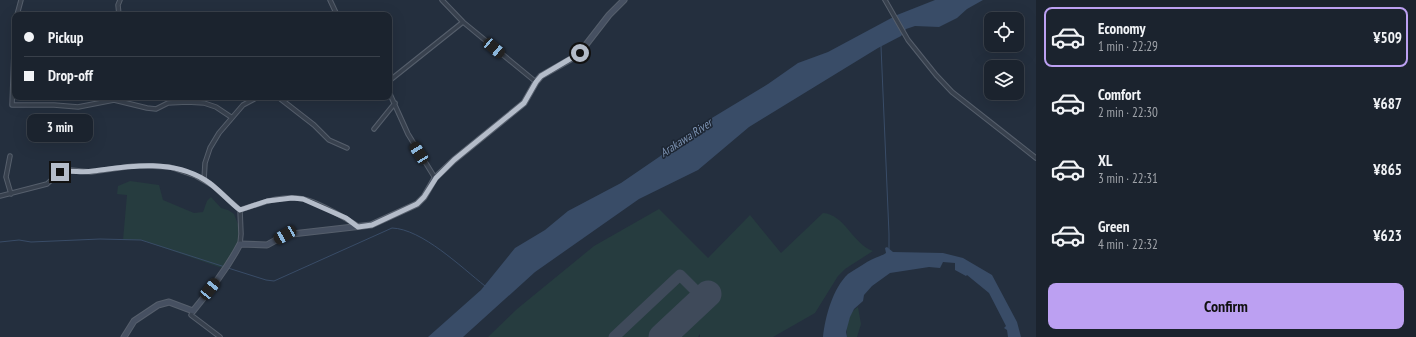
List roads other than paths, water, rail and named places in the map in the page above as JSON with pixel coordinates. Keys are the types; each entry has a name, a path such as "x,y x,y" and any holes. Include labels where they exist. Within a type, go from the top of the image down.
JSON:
{"street":[{"path":"18,12 21,0"},
{"path":"119,12 118,5 120,0"},
{"path":"330,0 336,12"},
{"path":"442,0 463,22 536,82"},
{"path":"240,244 267,245 285,235 372,225 417,204 424,197 436,178 454,160 524,103 536,82 549,71 578,55 609,15 624,0"},
{"path":"885,0 908,40 936,75 952,92 1036,158"},
{"path":"392,79 463,22"},
{"path":"392,98 408,134 436,178"},
{"path":"12,100 12,105 54,105 78,107 106,100"},
{"path":"121,100 147,108 156,109 168,103 204,103 216,107 231,117"},
{"path":"204,180 205,163 210,148 219,133 231,117 243,105 252,100"},
{"path":"282,100 314,125 329,140 347,148"},
{"path":"374,130 395,103"},
{"path":"10,156 6,177 11,194"},
{"path":"0,196 47,184 60,172 70,170 91,172 132,166 170,167 204,180 240,210 240,244 232,260 191,315 220,337"},
{"path":"240,210 267,201 292,198 303,199 346,218 358,227"},
{"path":"124,337 134,321 158,305 168,302 193,311"}],"water":[{"name":"Arakawa River","path":"935,0 983,0 967,9 957,18 939,27 915,26 906,29 901,36 878,48 749,127 698,170 639,199 535,272 463,337 428,337 481,290 515,248 545,230 568,211 621,183 659,157 697,127 768,84 798,63 828,52 897,15"},
{"path":"887,247 893,252 943,253 963,258 992,275 1017,322 1021,337 1008,337 1007,330 1004,328 1006,326 989,293 967,275 966,276 955,270 955,263 943,262 940,268 929,267 890,273 872,286 864,295 863,301 854,309 846,332 847,337 823,337 831,303 838,287 848,274 867,262 886,253 885,248"}],"waterway":[{"path":"881,46 889,249"},
{"path":"228,268 266,280 274,281 392,228 404,230 416,235 441,250 485,286"},
{"path":"0,242 19,240 31,242 100,239 141,240 225,267"}]}
